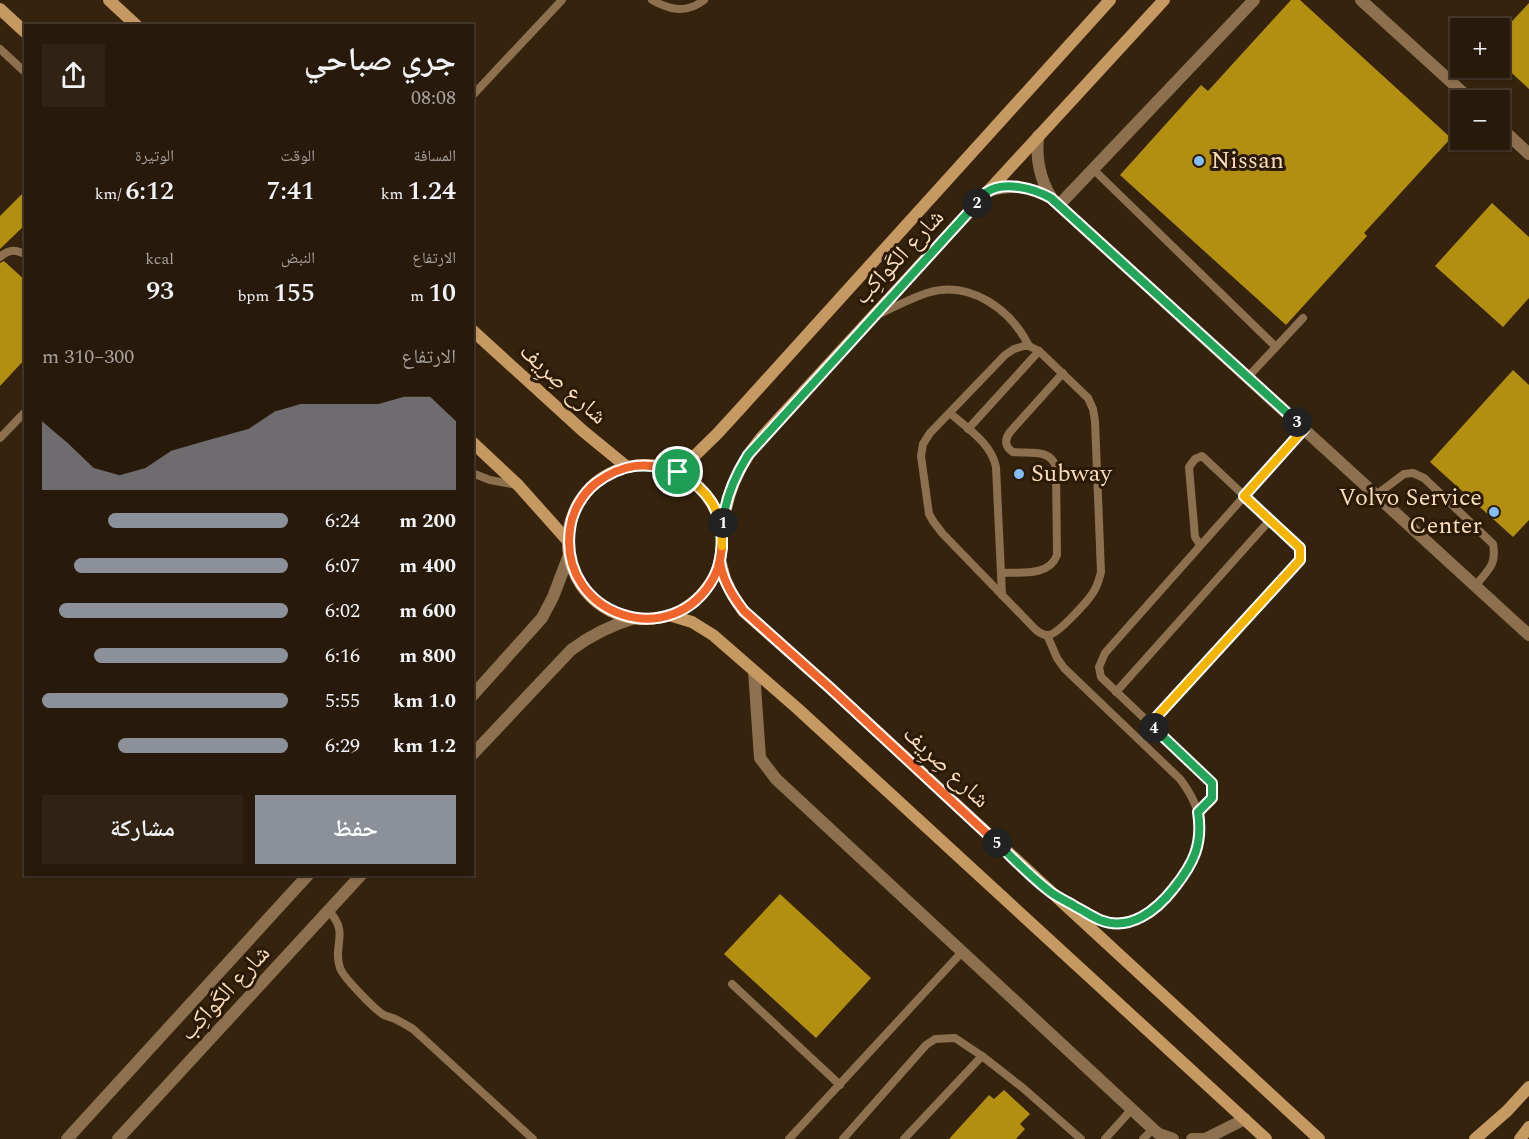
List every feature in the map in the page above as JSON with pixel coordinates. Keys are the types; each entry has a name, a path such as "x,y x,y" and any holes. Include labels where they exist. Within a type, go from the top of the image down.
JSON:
{"main road":[{"path":"109,0 135,24"},
{"name":"شارع الكَواكِب","path":"678,472 739,410 1110,0"},
{"name":"شارع الكَواكِب","path":"722,534 729,492 748,455 1164,0"},
{"path":"0,9 24,31"},
{"name":"شارع صِرِيف","path":"474,332 583,431 627,467"},
{"path":"474,444 518,485 568,541"},
{"path":"661,466 678,472 695,482 708,497 718,515 722,547 715,575 701,594 683,609 669,615 652,619 635,618 619,615 604,608 581,585 569,555 568,541 571,521 579,502 592,486 608,474 627,467 661,466"},
{"name":"شارع صِرِيف","path":"720,560 725,579 733,596 744,611 1319,1139"},
{"path":"669,615 686,620 713,635 1266,1139"},
{"path":"1475,1139 1507,1111 1529,1087"},
{"path":"1521,1139 1529,1127"}],"street":[{"path":"1055,202 1093,170 1254,0"},
{"path":"1361,0 1460,90"},
{"path":"1038,136 1039,169 1055,202"},
{"path":"1510,136 1529,154"},
{"path":"988,191 1020,187 1031,189 1055,202 1529,635"},
{"path":"474,694 542,618 553,597 569,555"},
{"path":"474,753 571,650 601,630 635,618"},
{"path":"754,671 759,758 776,780 1153,1129 1173,1139"},
{"name":"شارع الكَواكِب","path":"67,1139 307,876"},
{"name":"شارع الكَواكِب","path":"118,1139 360,876"},
{"path":"1192,1139 1205,1138 1245,1119"}],"lane":[{"path":"474,94 562,0"},
{"path":"652,0 664,7 677,10 691,9 704,0"},
{"path":"0,50 24,71"},
{"path":"1093,170 1276,346"},
{"path":"0,256 15,250 24,253"},
{"path":"872,317 927,293 944,289 960,290 976,294 991,302 1014,324 1029,346"},
{"path":"1247,378 1303,318"},
{"path":"1019,346 1029,346 1039,351 1084,393 1094,409 1101,572 1097,586 1089,598 1058,631 1047,635 1036,630 933,521 929,514 921,450 926,438 1005,355 1019,346"},
{"path":"968,429 1039,351"},
{"path":"1001,573 1042,570 1052,563 1057,555 1055,462 1042,453 1013,453 1009,450 1006,441 1010,432 1063,373"},
{"path":"0,438 24,413"},
{"path":"950,413 987,447 995,461 1002,595"},
{"path":"1198,812 1212,798 1212,783 1101,678 1099,667 1105,653 1304,429"},
{"path":"1150,724 1300,560 1300,548 1202,456 1195,459 1189,466 1195,537 1200,545"},
{"path":"1376,495 1404,474 1413,473 1424,478 1493,544 1495,556 1490,568 1475,586"},
{"path":"474,474 490,480 518,485"},
{"path":"1116,692 1270,520"},
{"path":"1047,635 1051,647 1064,668 1180,778 1191,794 1198,812 1200,837 1191,865 1170,893 1145,916 1130,922 1101,921 1049,891"},
{"path":"328,911 339,926 339,967 348,981 384,1015 413,1029 533,1139"},
{"path":"789,1139 962,952"},
{"path":"732,984 840,1085"},
{"path":"843,1139 926,1045 935,1039 955,1038 1023,1088 1076,1137"},
{"path":"904,1139 982,1056"},
{"path":"1105,1139 1132,1109"},
{"path":"1143,1139 1153,1129"}],"building":[{"path":"1291,0 1300,0 1450,139 1364,233 1367,236 1286,325 1120,175 1201,85 1208,91"},
{"path":"1529,3 1529,89 1510,71 1510,23"},
{"path":"24,192 24,226 0,249 0,216"},
{"path":"1492,203 1529,237 1529,298 1503,327 1435,266"},
{"path":"4,261 24,279 24,360 0,386 0,263"},
{"path":"1513,370 1529,385 1529,520 1513,537 1430,462"},
{"path":"780,894 871,978 816,1038 724,954"},
{"path":"1004,1090 1030,1114 1020,1124 1025,1129 1016,1139 949,1139 989,1095 994,1099"}],"place":[{"name":"Nissan","path":"1199,161"},
{"name":"Subway","path":"1019,474"},
{"name":"Volvo Service Center","path":"1494,512"}],"route":[{"path":"678,472 661,466 627,467 608,474 592,486 579,502 571,521 568,541 569,555 581,585 604,608 619,615 652,619 683,609 696,600 715,575 720,560 722,547 724,513 729,492 737,473 761,438 988,191 1020,187 1051,198 1304,429 1244,496 1300,548 1300,560 1150,724 1212,783 1212,798 1198,812 1200,837 1197,850 1191,865 1170,893 1145,916 1130,922 1112,923 1101,921 1049,891 744,611 733,596 725,579 720,560 722,534 718,515 708,497 695,482 678,472"}]}
